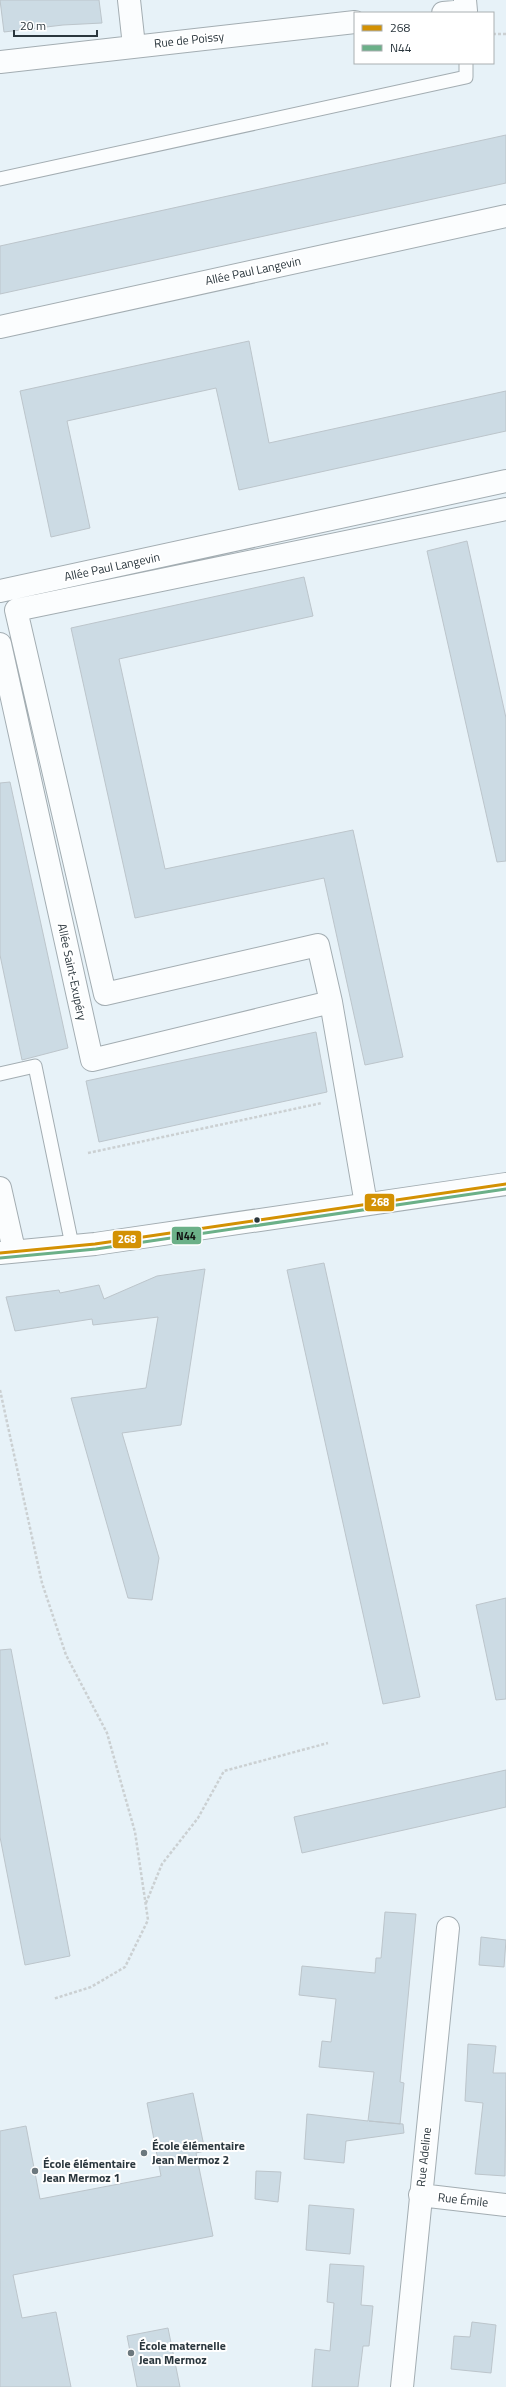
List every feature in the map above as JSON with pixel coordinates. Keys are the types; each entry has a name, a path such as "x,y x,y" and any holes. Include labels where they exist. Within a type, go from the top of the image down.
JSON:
{"street":[{"path":"129,0 134,46"},
{"path":"448,12 466,8"},
{"name":"Rue de Poissy","path":"0,62 354,22"},
{"name":"Allée Paul Langevin","path":"0,327 506,216"},
{"name":"Allée Paul Langevin","path":"0,591 506,481"},
{"name":"Allée Paul Langevin","path":"331,1002 318,945 105,994 16,610 506,509"},
{"name":"Allée Saint-Exupéry","path":"0,644 92,1060 331,1002"},
{"path":"331,1002 366,1204"},
{"path":"0,1188 7,1251 95,1244 506,1184"},
{"name":"Rue Adeline","path":"402,2387 448,1928"},
{"name":"Rue Émile","path":"420,2196 506,2205"}],"lane":[{"path":"0,179 466,77 466,64"},
{"path":"0,1074 35,1066 72,1245"}],"path":[{"path":"494,34 506,34"},
{"path":"88,1153 323,1103"},
{"path":"0,1390 42,1583 66,1655 107,1733 135,1832 148,1920 125,1967 91,1988 53,1999"},
{"path":"146,1903 162,1864 198,1818 224,1771 328,1743"}],"building":[{"path":"0,0 99,0 102,23 63,25 4,32"},
{"path":"506,135 506,183 0,294 0,246"},
{"path":"249,341 269,443 506,391 506,431 239,490 216,388 67,421 90,528 51,537 20,391"},
{"path":"467,541 506,718 506,861 497,862 427,551"},
{"path":"304,577 313,616 119,659 165,869 353,830 403,1057 365,1065 324,878 135,918 71,628"},
{"path":"10,782 68,1048 22,1060 0,955 0,783"},
{"path":"316,1032 327,1092 99,1142 86,1081"},
{"path":"324,1263 420,1697 383,1704 287,1270"},
{"path":"205,1269 181,1425 122,1433 159,1558 152,1600 128,1598 71,1398 146,1388 158,1317 93,1325 92,1319 15,1331 6,1297 59,1290 60,1293 99,1285 104,1299 157,1276"},
{"path":"506,1598 506,1699 496,1700 476,1605"},
{"path":"11,1649 70,1956 25,1965 0,1837 0,1650"},
{"path":"506,1770 506,1807 302,1853 294,1817"},
{"path":"385,1912 416,1914 400,2082 404,2083 400,2124 403,2124 404,2133 346,2141 344,2163 304,2159 307,2114 368,2121 374,2072 319,2067 322,2041 331,2042 336,1999 299,1995 302,1966 375,1973 376,1958 381,1958"},
{"path":"481,1937 506,1940 504,1967 479,1965"},
{"path":"468,2044 496,2046 493,2073 506,2073 505,2176 475,2174 483,2103 465,2101"},
{"path":"193,2093 205,2151 196,2153 213,2236 13,2275 22,2318 56,2312 71,2387 0,2387 0,2131 26,2126 40,2199 161,2176 147,2103"},
{"path":"256,2171 281,2172 278,2202 255,2199"},
{"path":"309,2205 354,2209 350,2254 306,2250"},
{"path":"330,2264 364,2266 361,2305 373,2306 369,2346 363,2346 358,2387 312,2387 315,2349 330,2351 334,2303 327,2302"},
{"path":"472,2322 496,2325 491,2373 451,2369 454,2336 470,2337"},
{"path":"168,2328 180,2387 137,2387 127,2336"}],"transit line":[{"name":"268","path":"0,1253 95,1244 506,1184"},
{"name":"N44","path":"0,1258 96,1249 506,1189"}],"place":[{"name":"École élémentaire Jean Mermoz 2","path":"144,2153"},
{"name":"École élémentaire Jean Mermoz 1","path":"35,2171"},
{"name":"École maternelle Jean Mermoz","path":"131,2353"}]}
